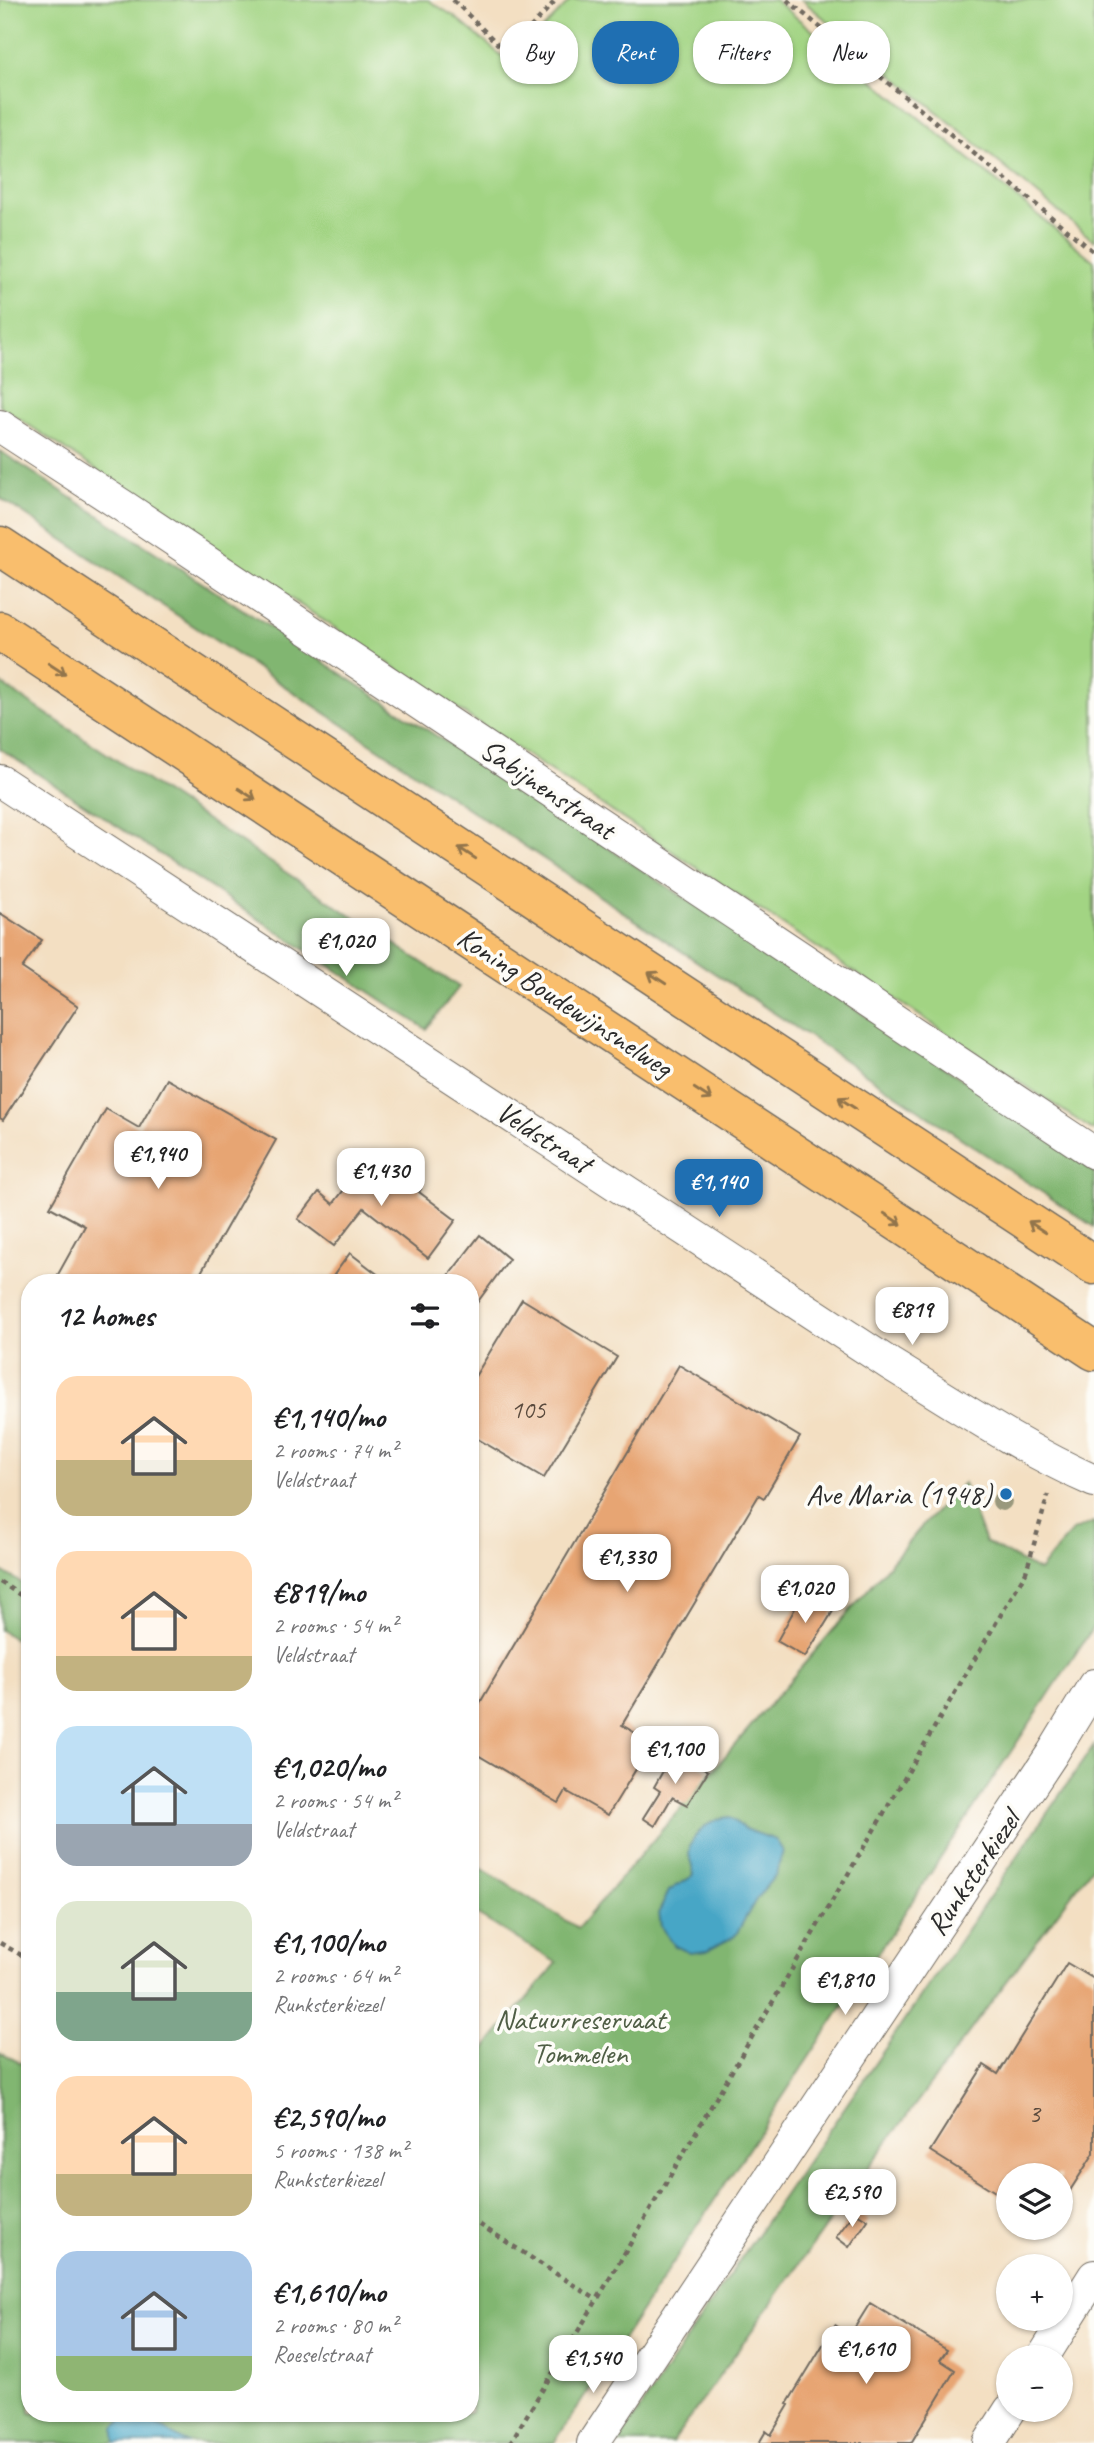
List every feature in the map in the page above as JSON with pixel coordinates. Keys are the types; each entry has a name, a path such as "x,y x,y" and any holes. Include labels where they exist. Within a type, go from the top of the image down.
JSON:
{"highway":[{"path":"0,546 1094,1265"},
{"name":"Koning Boudewijnsnelweg","path":"0,631 1094,1351"}],"street":[{"name":"Sabijnenstraat","path":"0,426 1094,1153"},
{"name":"Veldstraat","path":"0,781 890,1364 1057,1464 1094,1480"},
{"name":"Runksterkiezel","path":"593,2443 1044,1766 1094,1685"},
{"path":"1051,2345 1094,2276"},
{"path":"989,2443 1002,2422"}],"path":[{"path":"453,0 507,53 556,0"},
{"path":"788,0 1094,253"},
{"path":"510,2443 1026,1572 1057,1464"},
{"path":"0,1582 21,1595"},
{"path":"0,1943 21,1955"},
{"path":"479,2224 597,2300"}],"green space":[{"path":"0,0 428,0 455,17 500,55 500,84 578,84 578,21 551,21 571,0 775,0 807,26 807,84 878,84 1094,261 1094,1131 0,406"},
{"path":"802,0 1094,0 1094,241 890,73 890,21 827,21"},
{"path":"0,451 1094,1165 1094,1227 0,498"},
{"path":"0,683 459,987 426,1029 0,749"},
{"name":"Natuurreservaat Tommelen","path":"963,1483 985,1542 1039,1571 1072,1531 1094,1522 1094,1626 554,2443 0,2443 0,2053 21,2063 21,2422 479,2422 479,2056 557,1963 479,1916 479,1867 578,1928 924,1524"},
{"path":"0,1570 21,1583 21,1643 0,1630"},
{"path":"1094,1745 1094,1864 845,2199 672,2443 618,2443 730,2274"}],"water":[{"path":"729,1817 745,1829 776,1840 783,1851 776,1874 757,1898 735,1936 707,1951 690,1953 675,1946 661,1927 659,1912 669,1891 694,1875 689,1852 698,1833 716,1820"},
{"path":"120,2422 151,2422 189,2443 115,2443 115,2428"}],"building":[{"path":"0,913 42,940 22,968 78,1006 3,1120 0,1118"},
{"path":"167,1079 276,1140 200,1274 58,1274 85,1226 50,1207 106,1109 139,1128"},
{"path":"373,1152 456,1220 428,1258 364,1208 334,1246 298,1219 319,1192 333,1204"},
{"path":"480,1235 509,1259 479,1300 479,1274 450,1274"},
{"path":"350,1253 377,1274 335,1274"},
{"path":"522,1299 617,1357 544,1478 479,1440 479,1370"},
{"path":"679,1365 800,1437 764,1498 759,1495 622,1725 652,1743 608,1815 566,1791 559,1803 479,1756 479,1704"},
{"path":"803,1594 833,1611 805,1657 777,1641"},
{"path":"671,1757 684,1764 688,1758 708,1771 687,1805 672,1797 655,1826 643,1818 660,1791 654,1787"},
{"path":"1067,1963 1094,1979 1094,2153 1073,2186 1073,2163 996,2163 996,2192 930,2151 984,2065 998,2074"},
{"path":"855,2212 868,2220 849,2247 836,2237"},
{"path":"870,2303 947,2350 940,2360 955,2370 911,2443 759,2443 766,2431 771,2435 835,2325 850,2335"}],"place":[{"name":"Ave Maria (1948)","path":"1006,1494"}]}
